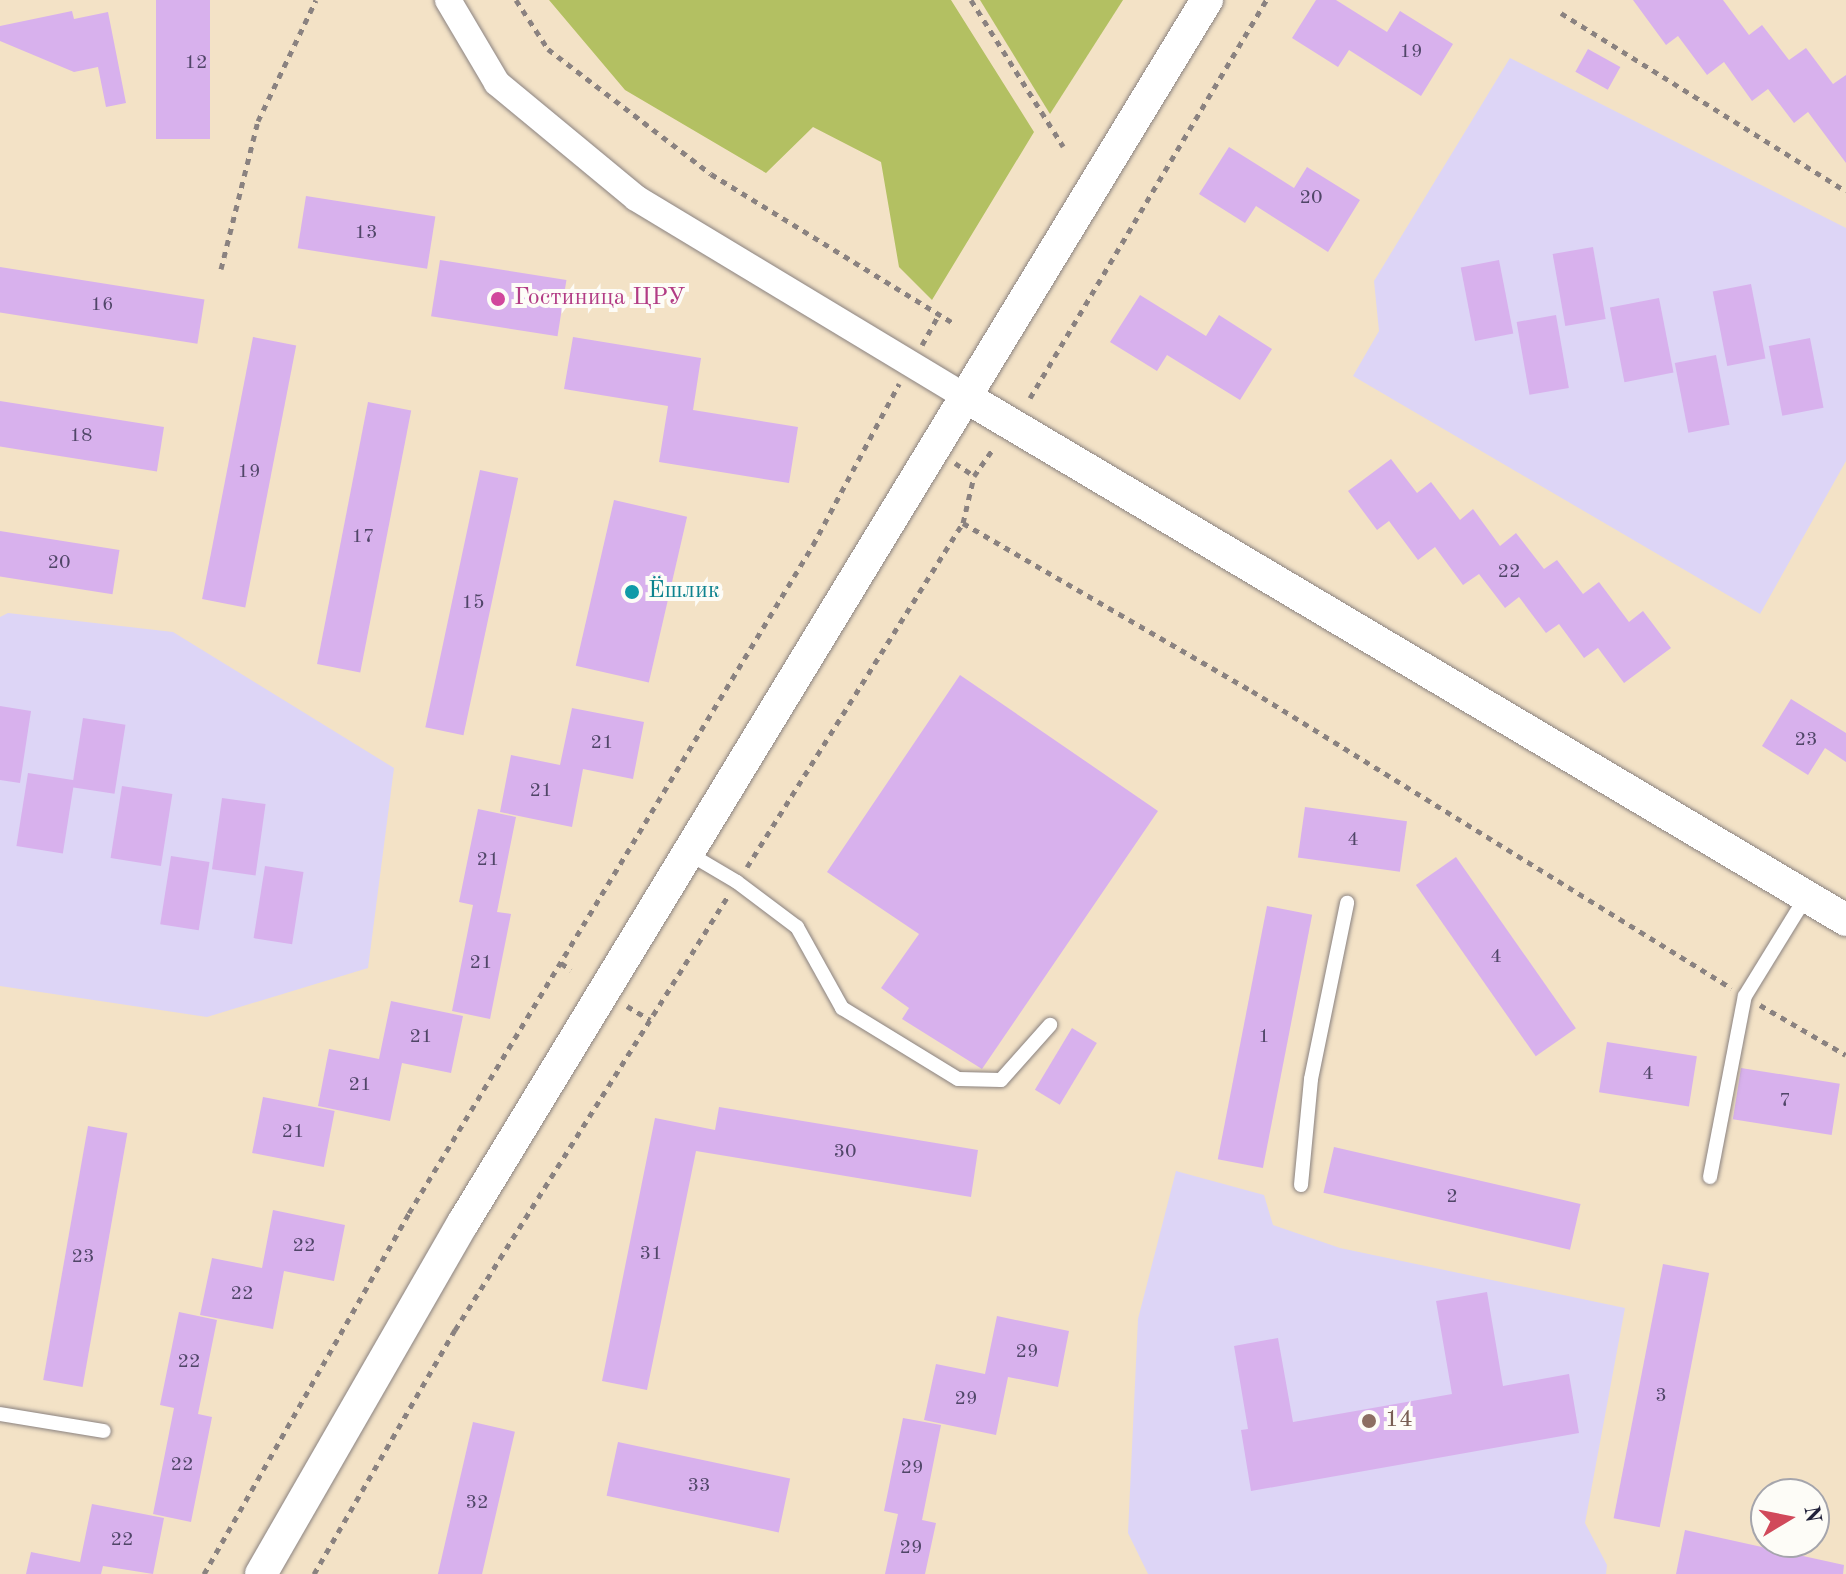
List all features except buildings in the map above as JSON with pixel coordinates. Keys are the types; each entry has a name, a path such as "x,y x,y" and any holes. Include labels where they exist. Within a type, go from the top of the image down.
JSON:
{"street":[{"path":"448,0 497,83 636,198 1846,920"},
{"path":"261,1574 463,1223 1207,0"}],"lane":[{"path":"687,853 737,882 797,927 842,1008 958,1079 1001,1080 1050,1025"},
{"path":"1710,1177 1745,996 1806,897"},
{"path":"1301,1185 1311,1079 1347,903"},
{"path":"0,1414 104,1431"}],"path":[{"path":"221,269 258,121 316,0"},
{"path":"516,0 548,49 711,174 955,324"},
{"path":"971,0 1063,146"},
{"path":"1030,398 1266,0"},
{"path":"1561,13 1846,191"},
{"path":"921,346 939,314"},
{"path":"204,1574 409,1213 813,545 902,378"},
{"path":"314,1574 455,1330 963,523 974,476 1000,439"},
{"path":"953,462 974,476"},
{"path":"963,523 1252,691 1745,996 1846,1055"},
{"path":"561,963 571,970"},
{"path":"622,1003 650,1020"}],"shaded area":[{"path":"1510,58 1846,228 1846,461 1760,614 1353,376 1379,331 1374,281"},
{"path":"8,613 173,632 394,768 368,968 207,1017 0,986 0,617"},
{"name":"14","path":"1176,1171 1264,1195 1273,1225 1340,1248 1625,1308 1585,1523 1607,1565 1606,1574 1148,1574 1128,1533 1138,1319"}],"green space":[{"path":"549,0 951,0 1034,132 932,300 899,267 881,162 813,127 766,173 625,90"},
{"path":"980,0 1123,0 1050,114"}],"place":[{"name":"Гостиница ЦРУ","path":"498,299"},
{"name":"Ёшлик","path":"632,592"},
{"name":"14","path":"1369,1421"}]}
